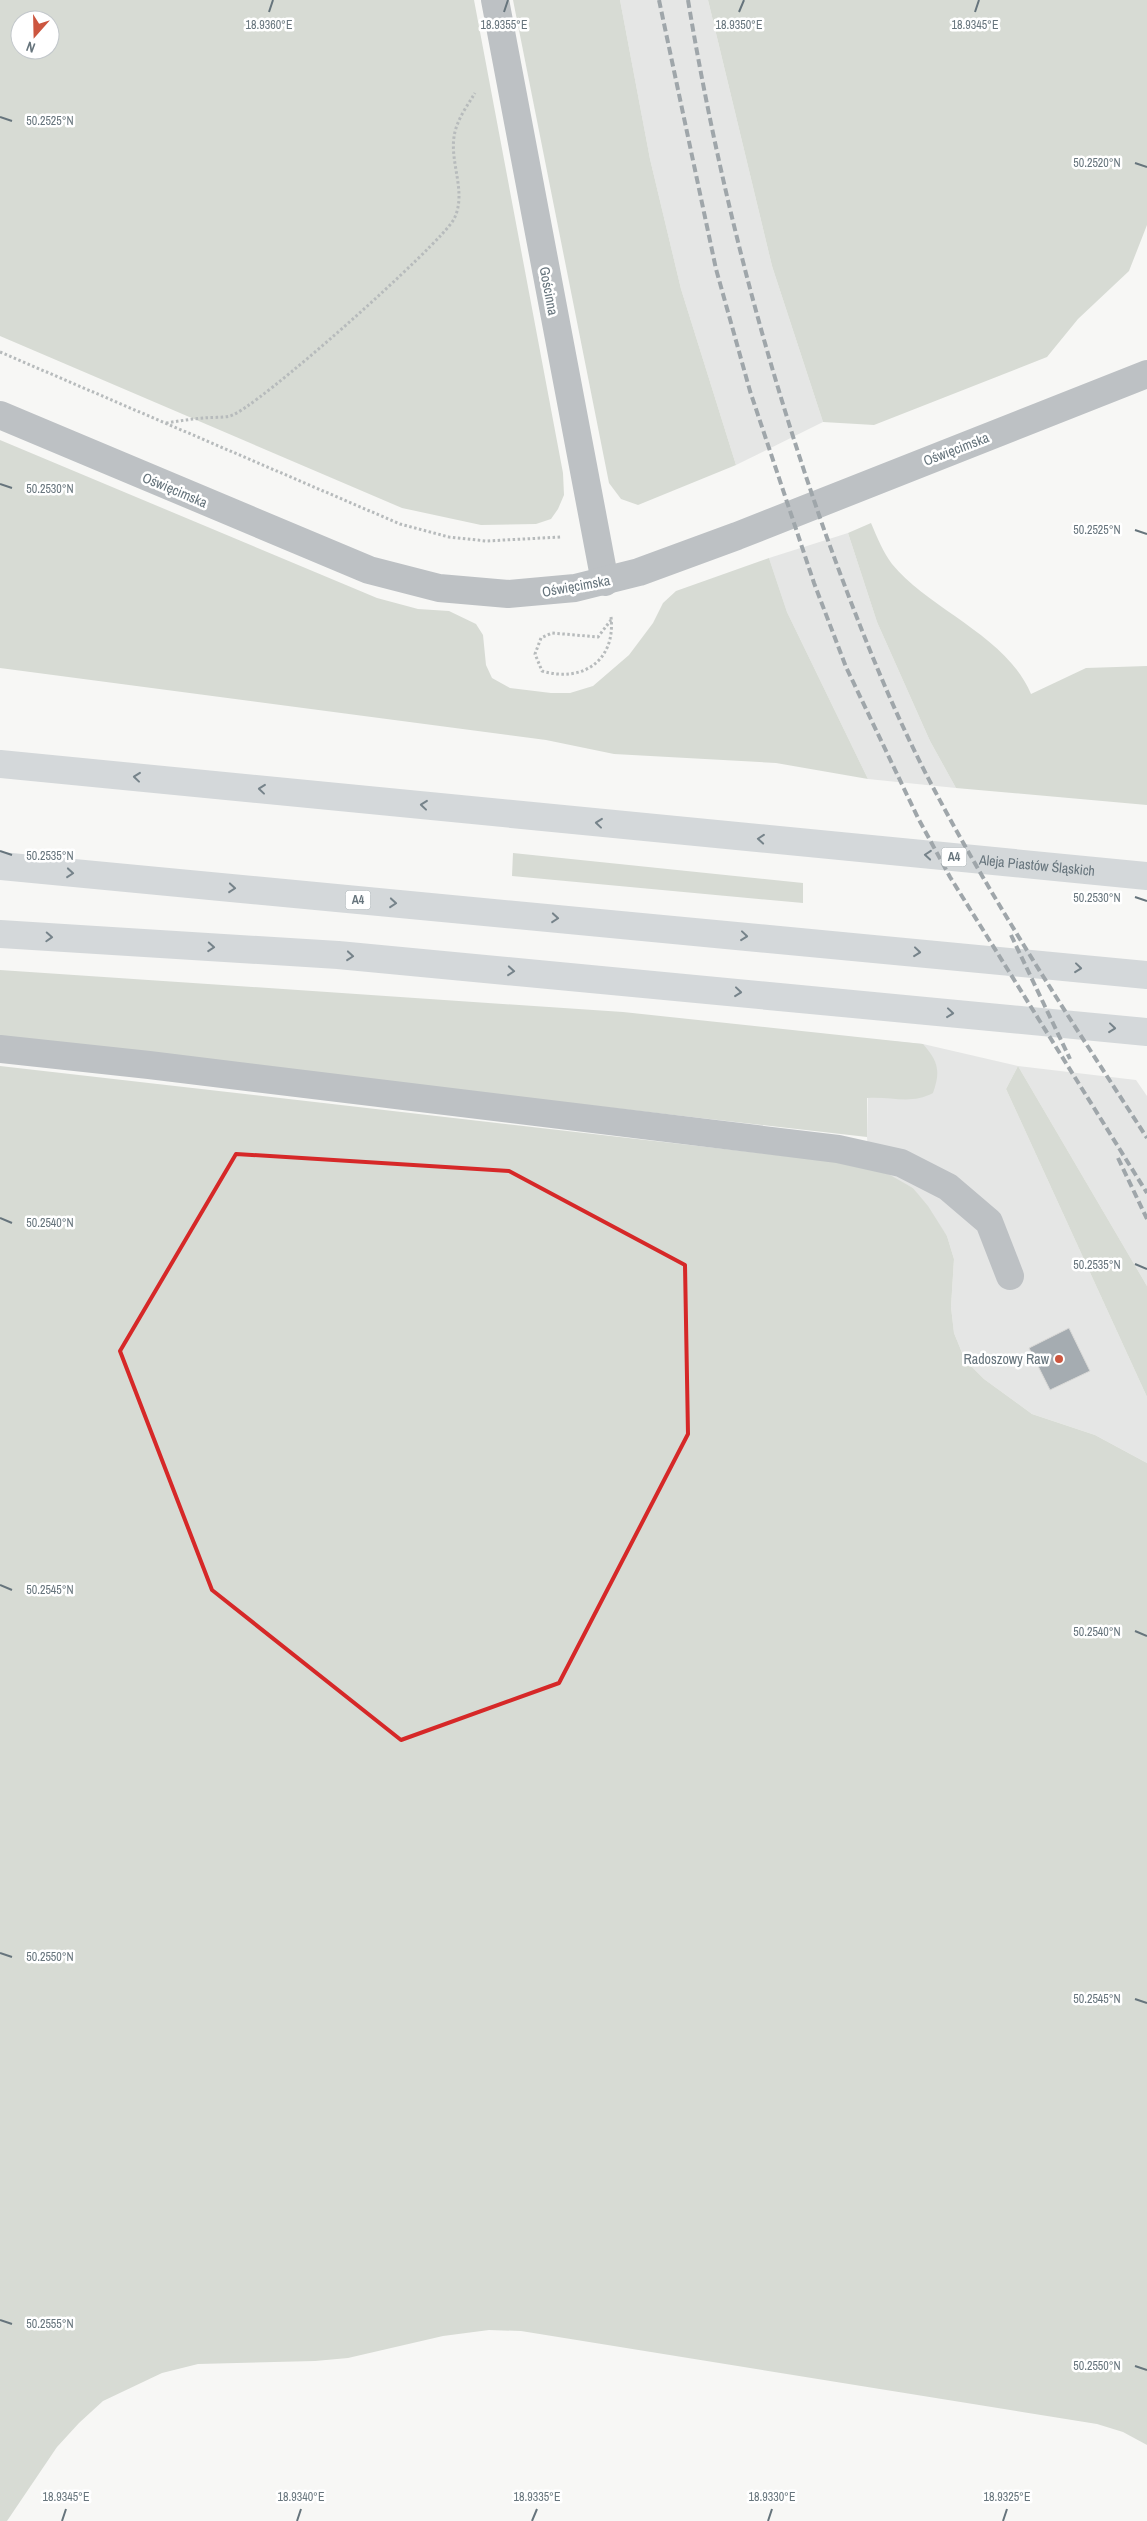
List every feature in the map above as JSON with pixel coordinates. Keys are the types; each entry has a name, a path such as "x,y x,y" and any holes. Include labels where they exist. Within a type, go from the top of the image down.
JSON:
{"highway":[{"name":"Aleja Piastów Śląskich","path":"0,764 1147,876"},
{"name":"A4","path":"0,866 1147,975"},
{"path":"0,934 338,955 1147,1032"}],"street":[{"name":"Gościnna","path":"495,0 503,51 605,582"},
{"name":"Oświęcimska","path":"0,416 337,558 414,584 464,591 508,594 546,592 605,582 737,536 1147,374"},
{"path":"0,1049 159,1066 847,1151 901,1163 948,1187 989,1222 1010,1276"}],"path":[{"path":"165,423 232,416 249,405 321,348 412,265 436,240 454,220 459,205 453,147 457,123 503,51"},
{"path":"0,352 400,524 433,533 486,541 597,535"},
{"path":"605,582 611,620 610,638 607,650 600,660 576,674 557,676 542,671 535,654 541,638 552,633 598,637 611,620"}],"highlighted area":[{"path":"236,1154 509,1171 685,1265 688,1434 559,1683 401,1740 212,1590 120,1351"}],"shaded area":[{"path":"0,0 474,0 563,473 564,495 551,519 536,524 481,525 402,508 0,336"},
{"path":"513,0 620,0 650,159 681,289 736,465 638,505 621,499 609,483"},
{"path":"620,0 708,0 772,266 823,422 736,465 681,289 650,159"},
{"path":"708,0 1147,0 1147,225 1129,271 1078,319 1047,357 874,425 823,422 772,266"},
{"path":"0,440 377,598 418,609 449,611 476,624 483,635 486,665 492,678 510,688 551,693 570,693 593,686 629,655 653,623 663,603 676,591 769,558 787,612 868,779 776,763 614,754 546,740 0,668"},
{"path":"871,523 892,564 926,596 967,624 1004,656 1020,674 1031,694 1086,668 1147,666 1147,805 956,788 930,741 877,622 848,533"},
{"path":"848,533 877,622 930,741 956,788 868,779 787,612 769,558"},
{"path":"513,853 803,883 803,903 512,876"},
{"path":"0,970 623,1012 923,1044 935,1061 937,1078 933,1093 925,1097 917,1099 867,1098 867,1137 0,1038"},
{"path":"869,1039 923,1044 1018,1066 1006,1089 1147,1397 1147,1463 1095,1435 1032,1414 984,1379 965,1360 954,1333 951,1307 954,1259 947,1236 913,1188 869,1167 867,1137"},
{"path":"0,1066 869,1167 890,1175 913,1188 928,1206 947,1236 954,1259 951,1307 954,1333 965,1360 984,1379 1032,1414 1095,1435 1147,1463 1147,2445 1123,2432 1097,2424 521,2331 489,2330 443,2336 348,2358 315,2361 198,2364 162,2373 103,2401 57,2447 7,2521 0,2521"},
{"path":"1018,1066 1136,1080 1147,1096 1147,1286"},
{"path":"1018,1066 1147,1286 1147,1397 1006,1089"}],"building":[{"name":"Radoszowy Raw","path":"1069,1328 1090,1371 1050,1390 1029,1348"}],"railway":[{"path":"659,0 716,269 750,391 814,583 846,667 918,818 950,877 1147,1193"},
{"path":"688,0 700,68 729,204 763,338 804,470 863,634 890,699 920,762 960,837 1038,968 1147,1138"},
{"path":"1011,935 1070,1059"},
{"path":"1118,1158 1147,1219"}],"place":[{"name":"Radoszowy Raw","path":"1059,1359"}]}
